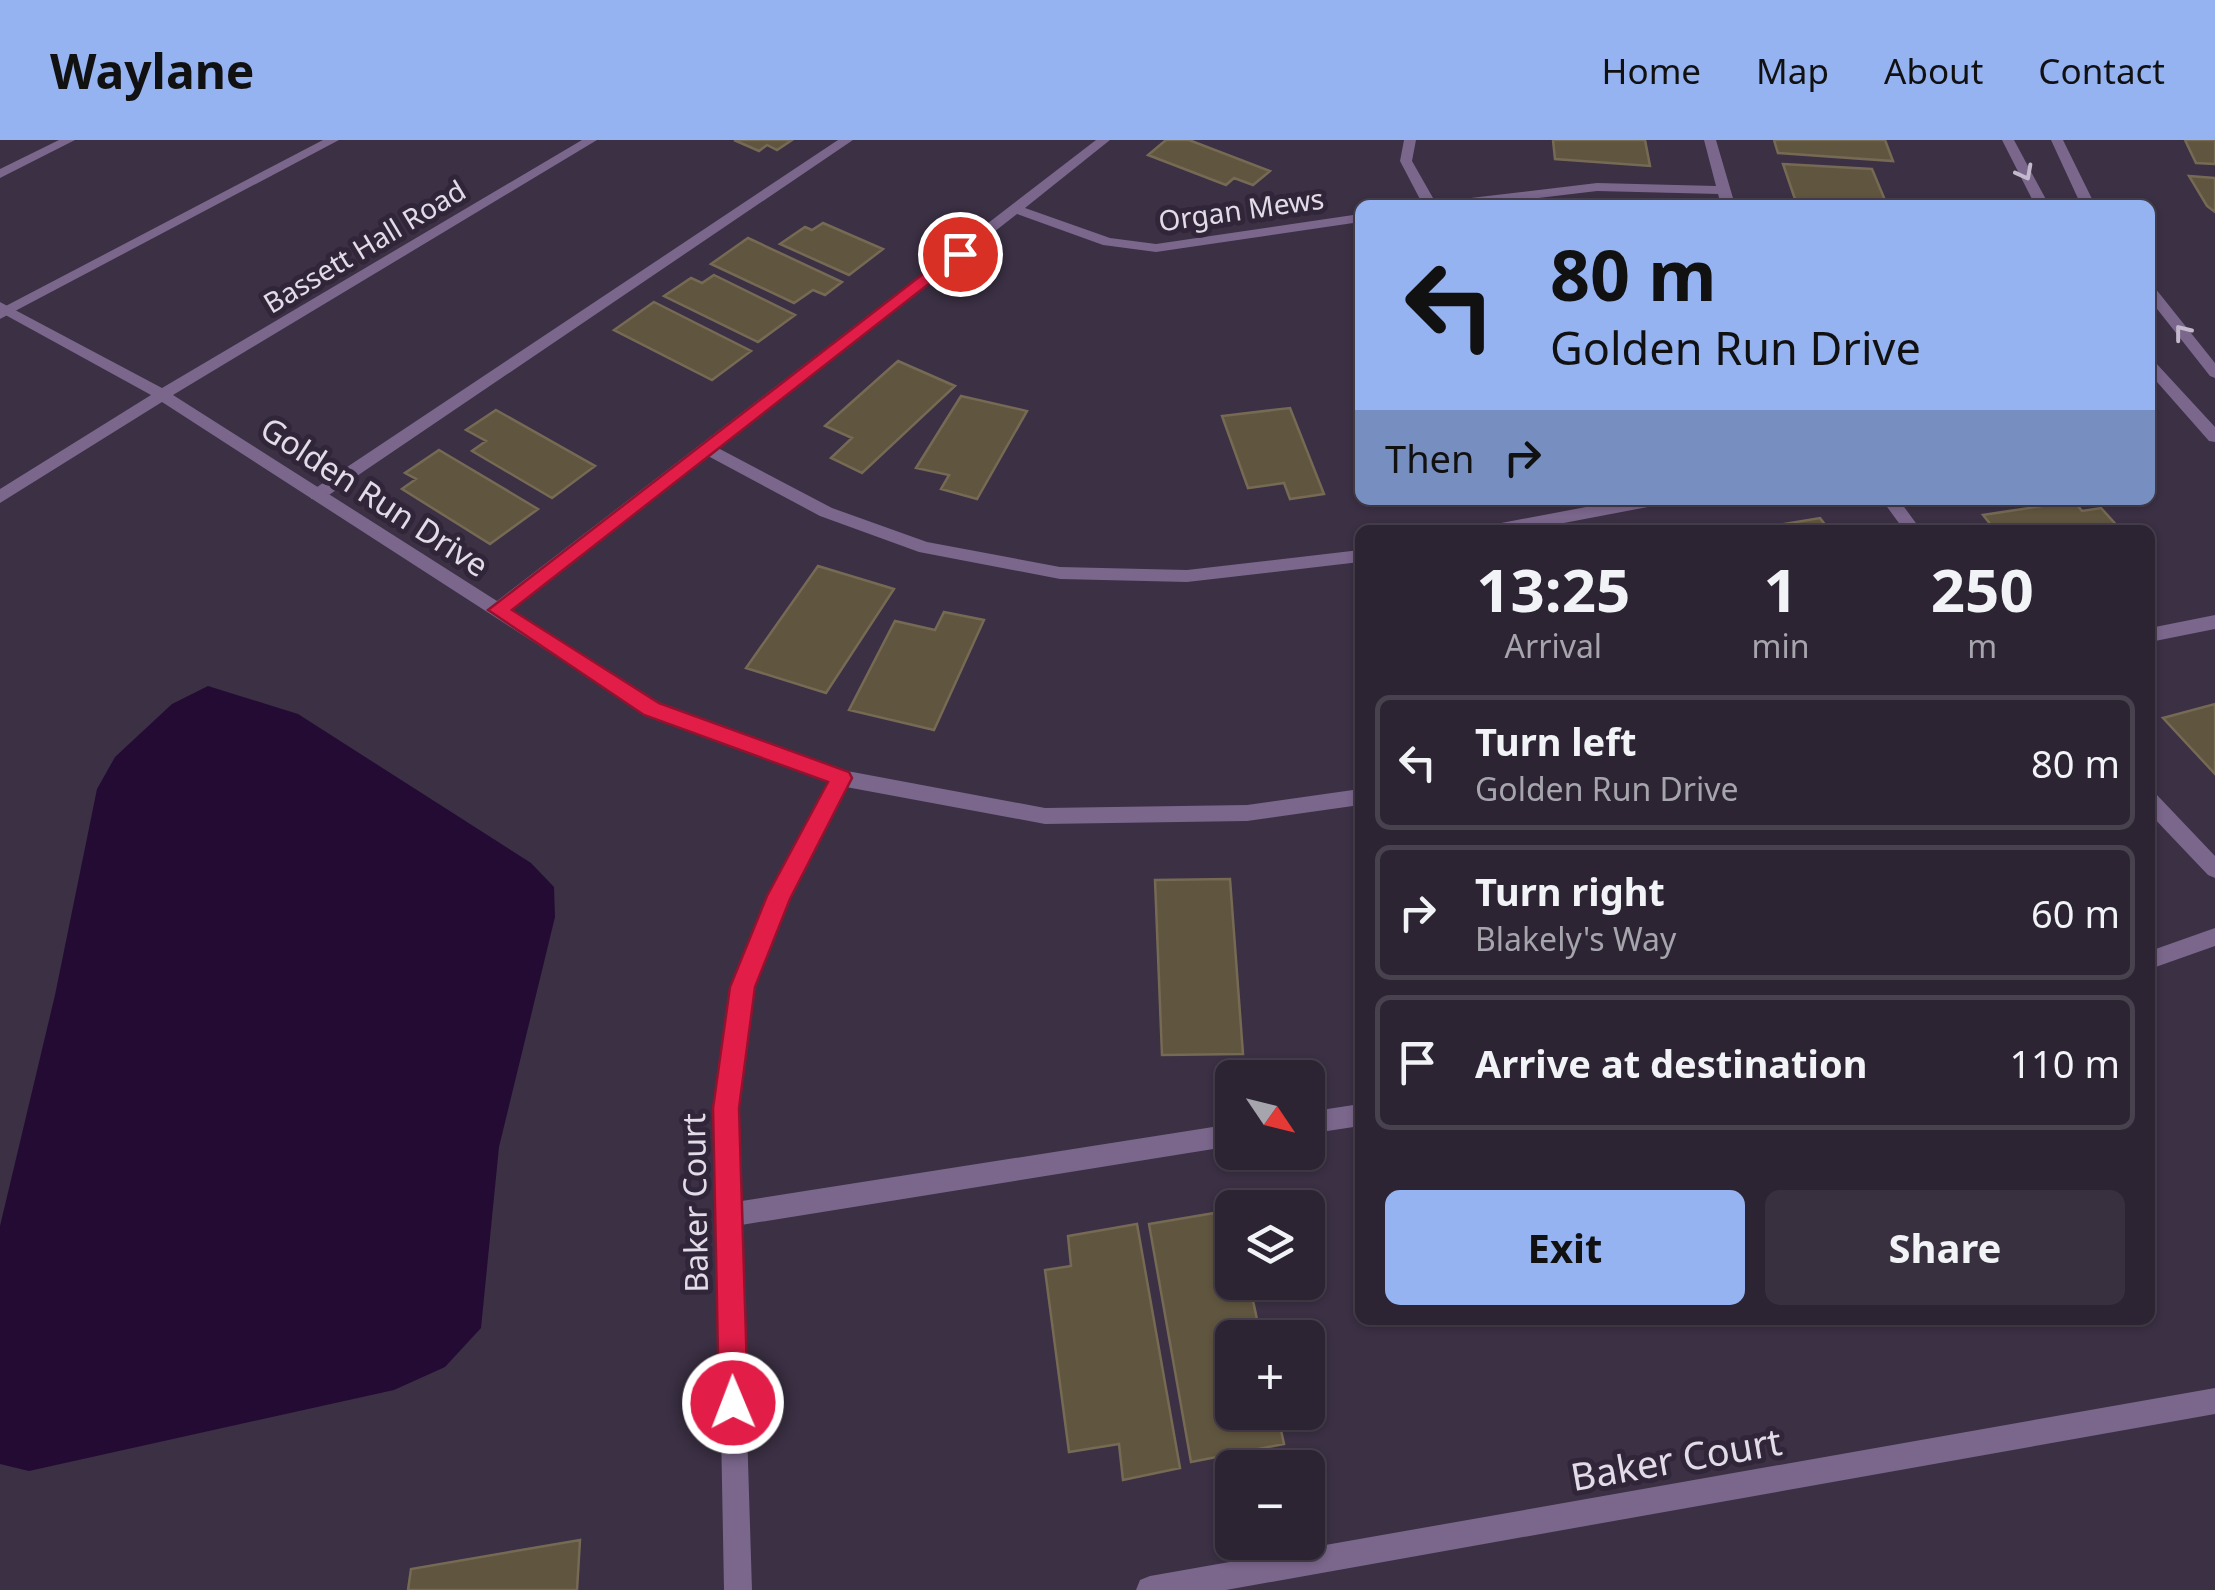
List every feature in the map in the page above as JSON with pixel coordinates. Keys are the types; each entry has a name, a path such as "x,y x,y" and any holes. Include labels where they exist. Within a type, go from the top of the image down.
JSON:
{"street":[{"path":"0,174 69,140"},
{"path":"3,311 333,140"},
{"name":"Bassett Hall Road","path":"0,497 162,395 591,140"},
{"path":"317,495 847,140"},
{"path":"498,610 1104,140"},
{"path":"1410,140 1406,161 1427,200"},
{"path":"1710,140 1726,200"},
{"path":"2008,140 2039,200"},
{"path":"2057,140 2086,200"},
{"path":"1486,200 1597,187 1721,190"},
{"name":"Organ Mews","path":"1015,209 1108,242 1156,248 1355,219"},
{"path":"2155,297 2215,374"},
{"name":"Golden Run Drive","path":"3,311 162,395 652,709 841,778 1044,816 1247,813 1355,798"},
{"path":"2155,371 2215,437"},
{"path":"708,450 826,512 925,548 1060,573 1187,576 1355,557"},
{"path":"1522,525 1627,505"},
{"path":"1894,505 1909,525"},
{"path":"2155,635 2215,622"},
{"name":"Baker Court","path":"738,1590 726,1108 742,987 779,896 841,778"},
{"path":"2155,807 2215,870"},
{"path":"2155,958 2215,937"},
{"path":"1325,1120 1355,1116"},
{"path":"729,1216 1215,1138"},
{"name":"Baker Court","path":"1150,1590 2215,1401"}],"shaded area":[{"path":"208,686 298,714 531,863 554,887 555,917 499,1147 481,1328 445,1367 394,1390 29,1471 0,1464 0,1226 55,995 97,789 115,757 172,704"}],"building":[{"path":"734,140 792,140 777,150 767,145 759,151"},
{"path":"1166,140 1189,140 1270,171 1253,185 1234,178 1226,185 1148,155"},
{"path":"1553,140 1645,140 1650,166 1555,159"},
{"path":"1774,140 1885,140 1893,161 1778,153"},
{"path":"2185,140 2215,140 2215,164 2196,163"},
{"path":"1783,164 1872,169 1885,200 1795,200"},
{"path":"2189,176 2215,178 2215,212 2207,206"},
{"path":"823,223 883,249 849,275 780,244 805,227 812,230"},
{"path":"748,238 842,282 825,295 813,290 794,303 711,264"},
{"path":"714,275 795,315 758,342 664,296 691,278 702,283"},
{"path":"654,302 751,351 712,380 614,330"},
{"path":"898,361 955,386 862,473 831,458 852,438 825,426"},
{"path":"961,396 1027,411 977,499 941,489 949,475 916,468"},
{"path":"1290,408 1324,494 1290,499 1284,483 1248,488 1222,416"},
{"path":"496,410 595,466 552,498 472,451 486,441 466,430"},
{"path":"439,450 538,509 490,544 402,489 416,479 405,473"},
{"path":"2048,505 2077,505 2082,511 2101,508 2116,525 1991,525 1983,515"},
{"path":"1820,518 1825,525 1778,525"},
{"path":"818,566 894,589 826,693 746,668"},
{"path":"944,612 984,620 934,730 849,710 895,621 935,630"},
{"path":"2215,704 2215,774 2163,718"},
{"path":"1230,879 1243,1054 1162,1055 1155,880"},
{"path":"1215,1213 1215,1300 1253,1300 1257,1320 1215,1320 1215,1430 1281,1430 1284,1444 1253,1450 1215,1450 1215,1457 1191,1462 1149,1224"},
{"path":"1137,1224 1180,1468 1123,1480 1119,1444 1069,1452 1045,1270 1071,1266 1068,1236"},
{"path":"580,1540 577,1590 408,1590 411,1569"}],"route":[{"path":"733,1403 726,1108 742,987 779,896 841,778 652,709 498,610 960,254"}]}
